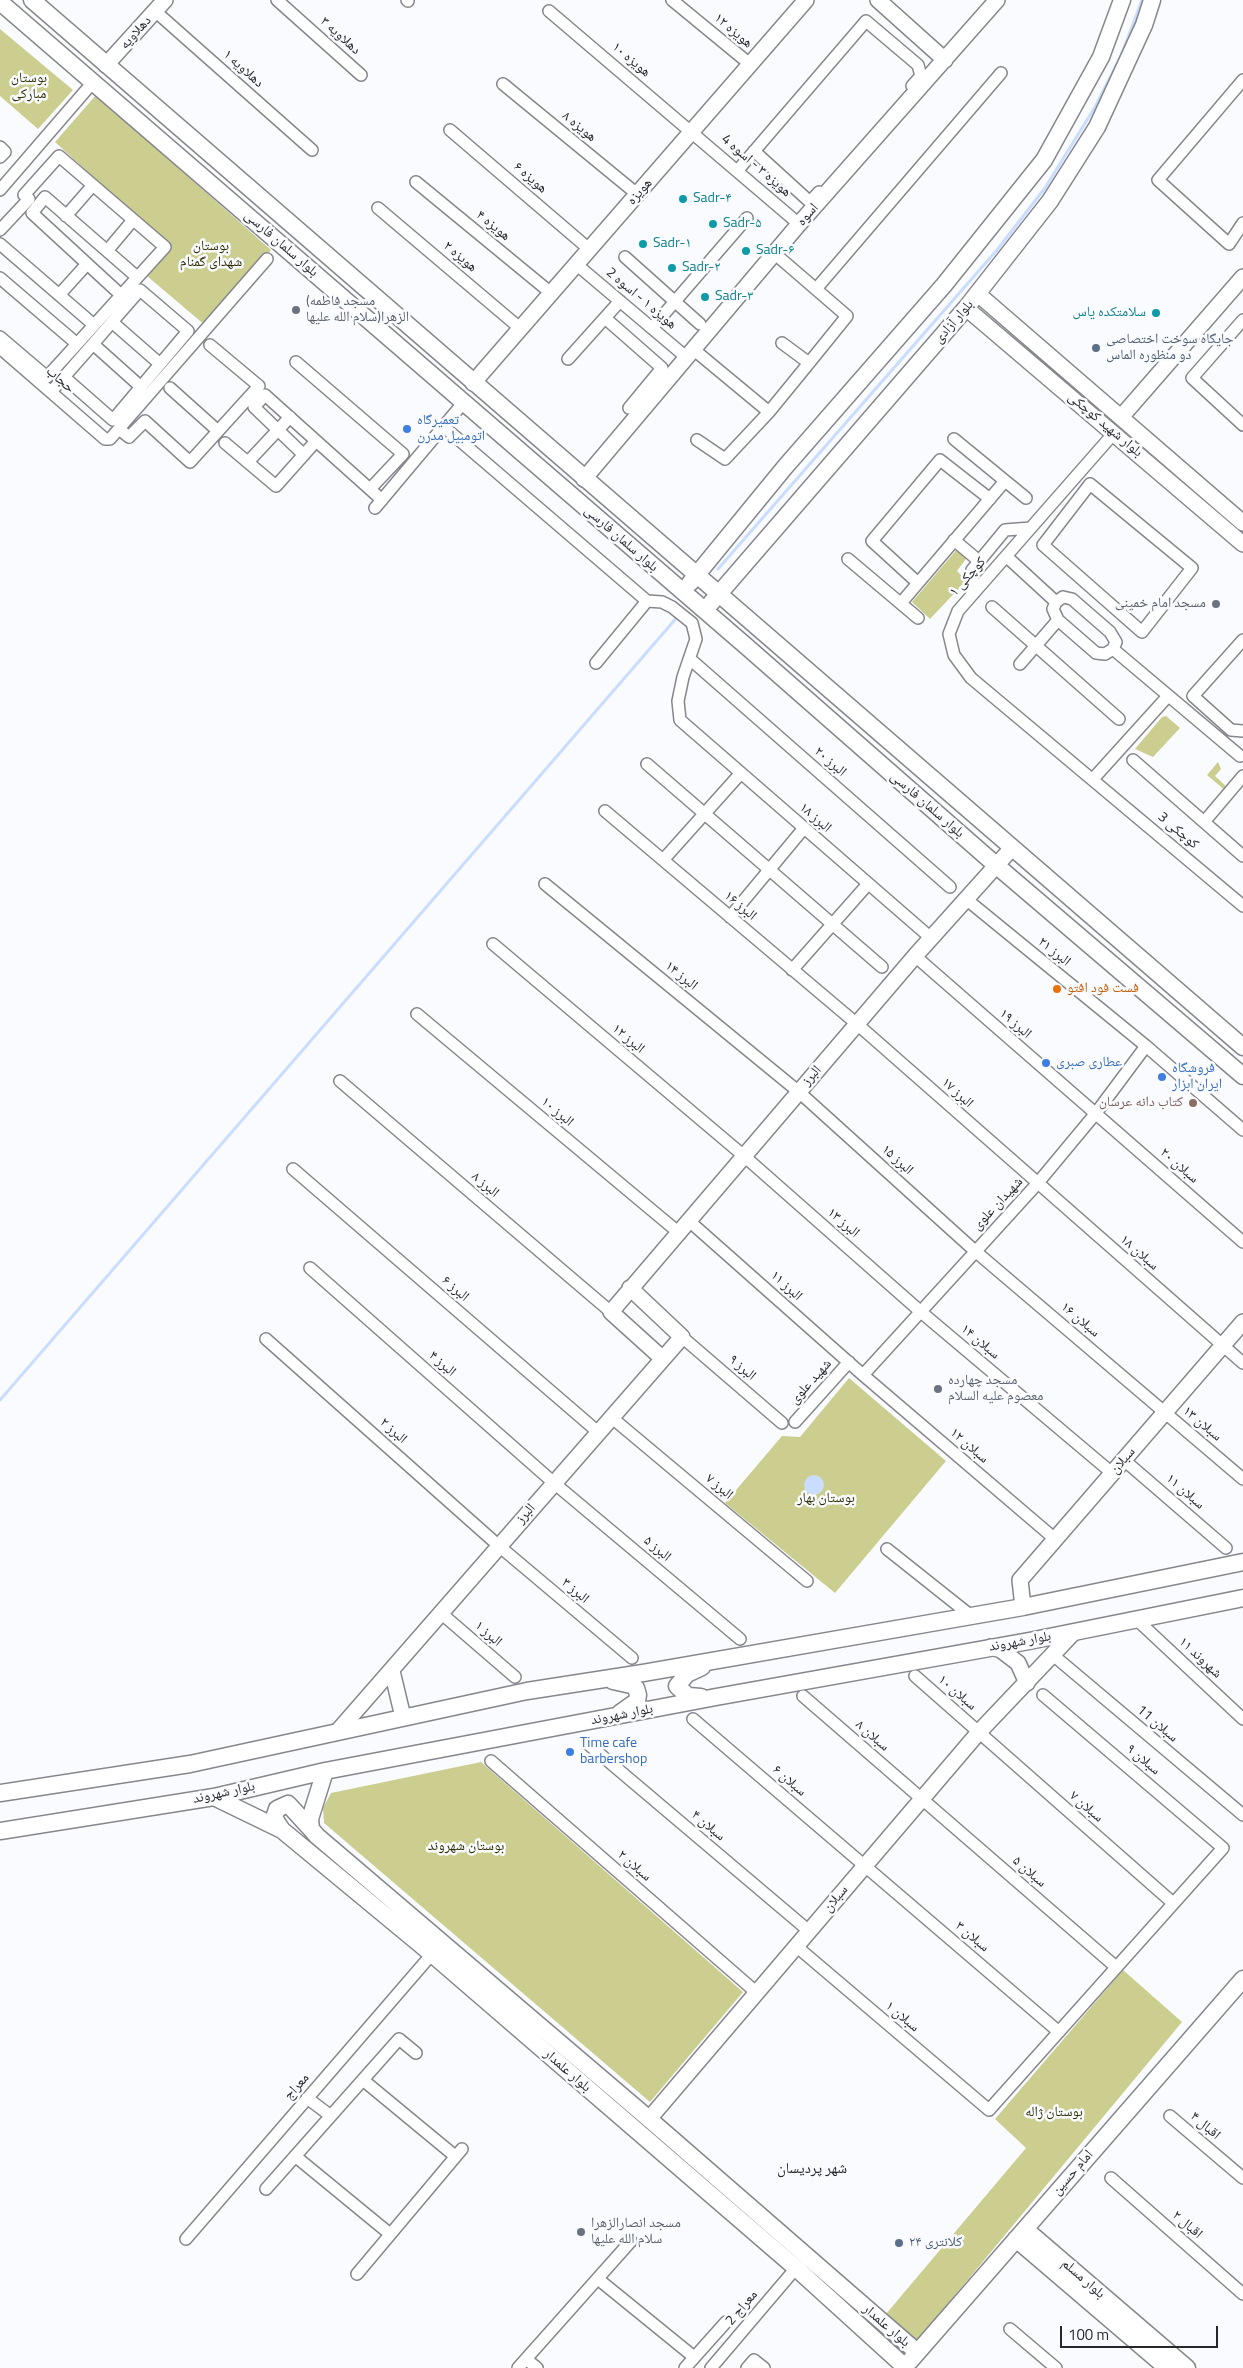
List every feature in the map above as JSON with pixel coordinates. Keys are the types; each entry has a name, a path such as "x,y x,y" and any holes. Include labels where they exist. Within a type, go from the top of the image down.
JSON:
{"main road":[{"name":"بلوار سلمان فارسی","path":"32,0 106,66 1243,1047"},
{"path":"682,592 785,467 944,286 1044,160 1101,57 1122,0"},
{"name":"بلوار آزادی","path":"705,610 978,294 1050,201 1097,127 1144,25 1152,0"},
{"name":"بلوار سلمان فارسی","path":"0,2 94,81 644,560 705,610 997,866 1243,1076"},
{"path":"644,560 658,543"},
{"path":"746,646 759,629"},
{"path":"0,1793 190,1764 338,1730 527,1691 720,1660 1023,1606 1243,1562"},
{"name":"بلوار شهروند","path":"0,1831 214,1797 325,1771 1074,1632 1243,1598"},
{"path":"716,1697 688,1696 677,1686 687,1674 720,1660"},
{"path":"604,1679 631,1684 636,1688 638,1695 637,1701 630,1707 612,1717"},
{"path":"311,1829 312,1810 325,1771"},
{"name":"بلوار علمدار","path":"214,1797 282,1830 432,1954 796,2268 904,2367"},
{"name":"بلوار علمدار","path":"282,1830 274,1818 277,1809 288,1804 311,1829 917,2352"},
{"name":"امام حسین","path":"904,2367 1243,1979"},
{"path":"638,2133 649,2120"},
{"name":"بلوار مسلم","path":"1020,2234 1167,2368"},
{"name":"بلوار مسلم","path":"1020,2234 1187,2368"}],"street":[{"name":"دهلاویه ۳","path":"277,0 361,75"},
{"name":"هویزه ۱۲","path":"672,0 751,65"},
{"name":"هویزه","path":"473,383 806,0"},
{"path":"878,0 945,60"},
{"name":"اسوه","path":"584,479 799,224 997,0"},
{"name":"دهلاویه","path":"106,66 160,6"},
{"name":"دهلاویه ۱","path":"160,6 312,150"},
{"name":"هویزه ۱۰","path":"549,11 693,132"},
{"path":"738,170 754,151 866,21 918,65 920,76 810,202 754,151"},
{"path":"816,289 1001,73"},
{"path":"1243,80 1158,180 1229,244 1243,223"},
{"path":"0,190 94,81"},
{"name":"هویزه ۸","path":"502,84 637,194"},
{"name":"هویزه ۶","path":"450,130 589,249"},
{"name":"هویزه ۳ - اسوه 4","path":"693,132 799,224"},
{"path":"0,147 5,152 0,157"},
{"path":"0,230 30,200 58,156 165,247 47,377 0,337"},
{"path":"8,181 30,200 32,213 121,295"},
{"name":"هویزه ۴","path":"416,182 551,293"},
{"path":"66,216 93,185"},
{"path":"30,200 45,197 137,277"},
{"name":"هویزه ۲","path":"378,208 521,329"},
{"path":"652,328 747,218"},
{"path":"107,251 133,220"},
{"path":"0,244 94,325"},
{"path":"697,440 725,459 769,412 847,316 774,253"},
{"path":"625,257 700,324"},
{"path":"210,345 259,386 190,462 145,421 129,437 118,429 267,259"},
{"path":"59,295 88,264"},
{"name":"هویزه ۱ - اسوه 2","path":"576,264 652,328 690,353 769,412"},
{"path":"1122,416 1243,277"},
{"path":"0,278 76,344"},
{"path":"51,392 64,377 93,344 140,290 188,331 113,420 64,377"},
{"name":"بلوار شهید کوچکی","path":"978,294 1243,522"},
{"path":"568,359 620,301"},
{"name":"بلوار شهید کوچکی","path":"966,308 1243,544"},
{"path":"988,326 990,316 999,312"},
{"path":"605,318 662,368 629,408"},
{"path":"1243,320 1192,378 1243,425"},
{"path":"112,322 160,364"},
{"path":"782,343 808,363"},
{"path":"93,344 141,387"},
{"name":"حجاب","path":"0,348 105,439 110,439 118,429"},
{"path":"296,362 403,454 370,489"},
{"path":"170,388 218,431"},
{"path":"304,455 254,407 265,395 370,489 379,504 464,402"},
{"path":"248,462 290,417"},
{"path":"444,427 647,601 662,602 692,624 696,639 690,659"},
{"name":"کوچکی ۱","path":"1094,779 971,678 954,655 949,634 958,611 1114,433"},
{"path":"954,439 1026,498"},
{"path":"225,443 276,486 316,441"},
{"path":"918,582 872,541 940,460 990,499"},
{"path":"901,603 1005,481"},
{"path":"1090,484 1192,568 1142,632 1108,602 1043,545 1090,484"},
{"path":"974,593 972,570 1005,530 1032,528"},
{"path":"954,540 979,561"},
{"path":"1007,557 1056,602"},
{"path":"848,558 918,618"},
{"path":"1063,598 1072,599 1095,619 1110,632 1116,642 1113,650 1105,654 1096,653 1058,620 1053,609 1056,602 1063,598"},
{"path":"596,663 647,601"},
{"path":"1095,619 1108,602"},
{"path":"992,607 1119,719"},
{"path":"1020,664 1058,620"},
{"path":"1243,640 1193,696 1231,730 1243,731"},
{"path":"1113,650 1242,756 1238,764 1243,774 1204,822"},
{"name":"البرز ۱۸","path":"690,659 678,701 680,720 930,938"},
{"name":"البرز ۲۰","path":"690,659 950,887"},
{"path":"1094,779 1168,696"},
{"path":"1133,760 1243,856"},
{"path":"647,764 882,967"},
{"path":"663,860 741,772"},
{"name":"کوچکی 3","path":"1094,779 1243,906"},
{"name":"البرز ۱۶","path":"605,811 856,1024"},
{"path":"730,917 804,828"},
{"name":"البرز","path":"611,1312 930,938 1012,848"},
{"name":"البرز ۱۴","path":"545,884 798,1092"},
{"path":"792,970 868,884"},
{"name":"البرز ۲۱","path":"966,899 1146,1046 1243,1130"},
{"name":"البرز ۱۲","path":"493,944 744,1156"},
{"name":"البرز ۱۹","path":"915,956 1096,1113"},
{"name":"البرز ۱۰","path":"418,1014 678,1232"},
{"name":"البرز ۱۷","path":"856,1024 1037,1184"},
{"name":"شهیدان علوی","path":"864,1375 975,1250 1037,1184 1096,1113 1146,1046"},
{"name":"البرز ۸","path":"340,1081 611,1312"},
{"name":"البرز ۱۵","path":"798,1092 975,1250"},
{"name":"سبلان ۲۰","path":"1096,1113 1243,1242"},
{"name":"البرز ۱۳","path":"744,1156 921,1312"},
{"name":"البرز ۶","path":"293,1169 598,1432"},
{"name":"سبلان ۱۸","path":"1037,1184 1243,1363"},
{"name":"البرز ۱۱","path":"688,1220 864,1375"},
{"name":"سبلان ۱۶","path":"975,1250 1165,1412"},
{"name":"البرز ۴","path":"310,1268 554,1483"},
{"path":"630,1288 682,1337"},
{"path":"611,1312 662,1359"},
{"name":"سبلان ۱۴","path":"921,1312 1112,1473"},
{"name":"سبلان","path":"1023,1606 1020,1580 1243,1322"},
{"name":"البرز","path":"338,1730 442,1614 682,1337"},
{"name":"البرز ۹","path":"682,1337 782,1422"},
{"name":"البرز ۲","path":"266,1339 499,1546"},
{"name":"شهید علوی","path":"795,1422 849,1362"},
{"name":"سبلان ۱۲","path":"864,1375 1055,1539"},
{"name":"سبلان ۱۳","path":"1165,1412 1243,1479"},
{"name":"البرز ۷","path":"611,1417 807,1581"},
{"name":"سبلان ۱۱","path":"1124,1460 1226,1548"},
{"name":"البرز ۵","path":"554,1483 740,1639"},
{"name":"البرز ۳","path":"499,1546 632,1658"},
{"path":"887,1549 970,1615"},
{"name":"البرز ۱","path":"442,1614 515,1677"},
{"name":"شهروند ۱۱","path":"1136,1619 1243,1719"},
{"name":"سبلان","path":"649,2120 979,1732 1074,1632"},
{"path":"991,1647 1010,1656 1024,1672 1027,1683"},
{"name":"سبلان 11","path":"1053,1655 1243,1816"},
{"path":"392,1671 403,1717"},
{"name":"سبلان ۱۰","path":"915,1676 979,1732"},
{"name":"سبلان ۸","path":"803,1696 922,1799"},
{"name":"سبلان ۹","path":"1043,1696 1223,1848 1173,1903"},
{"name":"سبلان ۶","path":"693,1719 865,1866"},
{"name":"سبلان ۷","path":"979,1732 1173,1903"},
{"name":"سبلان ۴","path":"588,1744 809,1931"},
{"name":"سبلان ۲","path":"491,1761 757,1993"},
{"name":"سبلان ۵","path":"922,1799 1116,1967"},
{"name":"سبلان ۳","path":"865,1866 1059,2032"},
{"path":"1059,2032 1173,1903"},
{"name":"سبلان ۱","path":"796,1946 989,2110 1059,2032"},
{"name":"معراج","path":"186,2239 432,1954"},
{"path":"266,2189 399,2039 416,2053"},
{"path":"356,2274 458,2152 363,2080"},
{"path":"307,2098 331,2116"},
{"name":"اقبال ۴","path":"1170,2116 1243,2178"},
{"path":"295,2156 390,2234"},
{"name":"اقبال ۲","path":"1111,2178 1243,2294"},
{"path":"536,2368 522,2364 631,2241"},
{"name":"معراج 2","path":"711,2368 796,2268"},
{"path":"598,2279 694,2357"},
{"path":"685,2368 726,2322"},
{"path":"1010,2329 1056,2368"},
{"path":"747,2368 754,2360 764,2368"}],"green space":[{"name":"بوستان مبارکی","path":"0,29 73,90 38,129 0,96"},
{"name":"بوستان شهدای گمنام","path":"96,95 271,250 206,326 147,276 170,247 55,142"},
{"path":"958,548 968,556 957,571 962,576 964,583 930,619 912,602"},
{"path":"1166,716 1180,728 1153,757 1135,749 1162,717"},
{"path":"1218,762 1221,769 1215,776 1228,788 1226,791 1207,775"},
{"name":"بوستان بهار","path":"849,1378 946,1461 835,1593 725,1503 782,1436 800,1437"},
{"name":"بوستان شهروند","path":"481,1762 743,1992 650,2102 324,1823 323,1808 331,1793"},
{"name":"بوستان ژاله","path":"1123,1970 1182,2022 916,2342 886,2314 1026,2148 995,2119"}],"water":[{"path":"814,1475 821,1478 824,1485 821,1492 814,1495 807,1492 804,1485 807,1478"}],"waterway":[{"path":"718,569 997,250 1045,188 1095,107 1121,56 1142,0"},
{"path":"0,1400 679,615"}],"place":[{"name":"Sadr-۴","path":"683,199"},
{"name":"Sadr-۵","path":"713,224"},
{"name":"Sadr-۱","path":"643,244"},
{"name":"Sadr-۶","path":"746,251"},
{"name":"Sadr-۲","path":"672,268"},
{"name":"Sadr-۳","path":"705,297"},
{"name":"(مسجد فاطمه الزهرا(سلام الله علیها","path":"296,310"},
{"name":"سلامتکده یاس","path":"1156,313"},
{"name":"جایگاه سوخت اختصاصی دو منظوره الماس","path":"1096,348"},
{"name":"تعمیرگاه اتومبیل مدرن","path":"407,429"},
{"name":"مسجد امام خمینی","path":"1216,604"},
{"name":"فست فود افتو","path":"1057,989"},
{"name":"عطاری صبری","path":"1046,1063"},
{"name":"فروشگاه ایران ابزار","path":"1162,1077"},
{"name":"کتاب دانه عرسان","path":"1193,1103"},
{"name":"مسجد چهارده معصوم علیه السلام","path":"938,1389"},
{"name":"Time cafe barbershop","path":"570,1752"},
{"name":"مسجد انصارالزهرا سلام الله علیها","path":"581,2232"},
{"name":"کلانتری ۲۴","path":"899,2243"}],"district":[{"name":"شهر پردیسان","path":"812,2169"}]}
